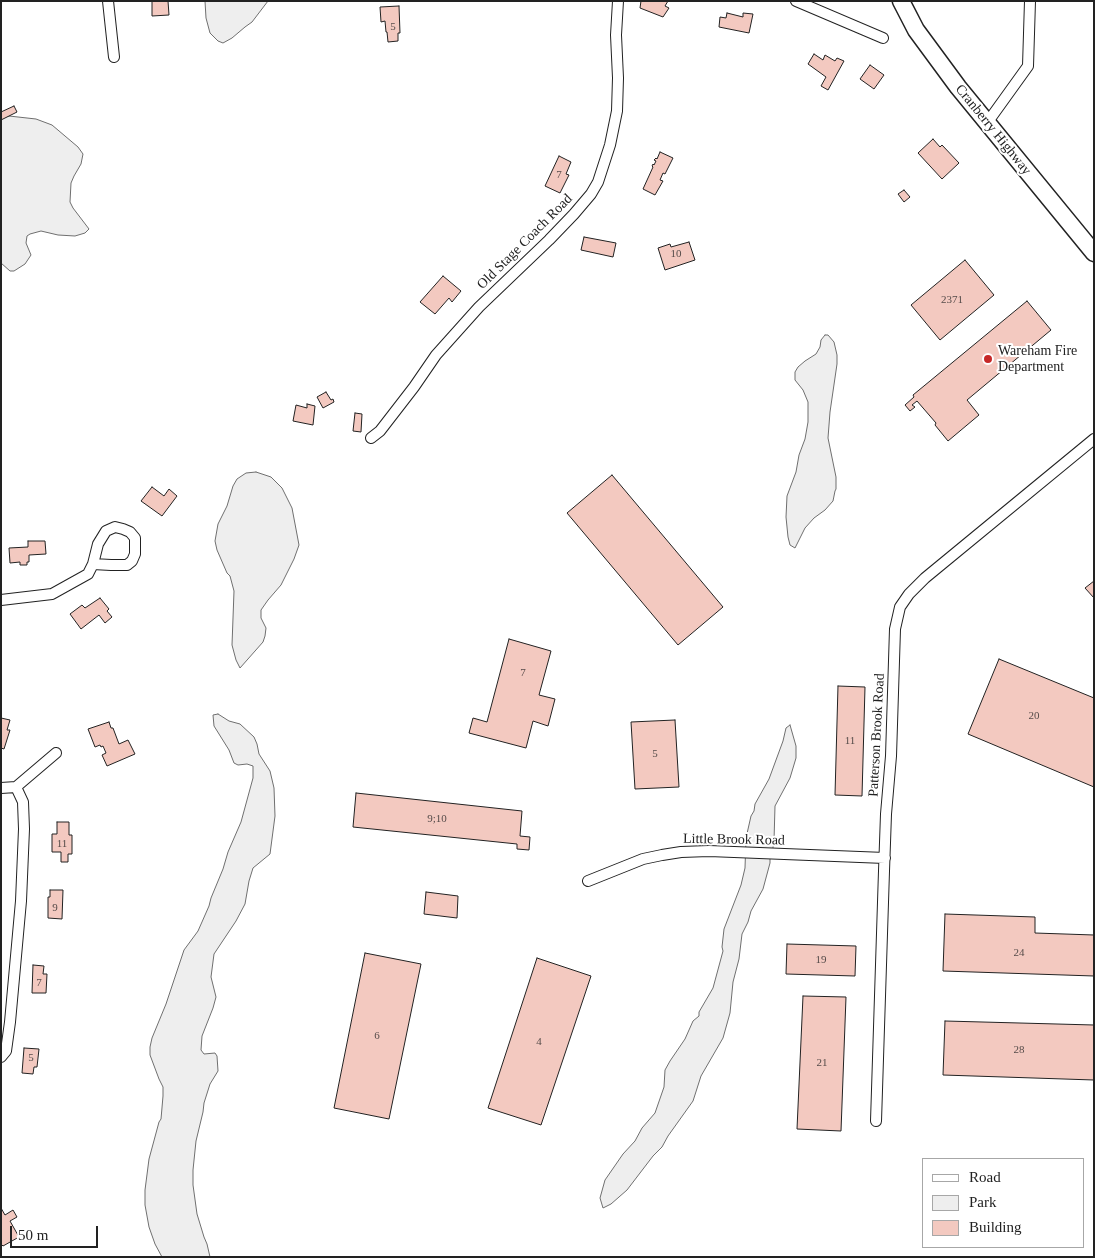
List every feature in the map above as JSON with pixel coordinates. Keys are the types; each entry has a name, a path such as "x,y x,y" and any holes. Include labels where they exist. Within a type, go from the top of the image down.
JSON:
{"main road":[{"name":"Cranberry Highway","path":"901,1 916,30 958,86 1094,253"}],"street":[{"path":"108,1 114,57"},
{"name":"Old Stage Coach Road","path":"371,438 380,431 414,387 436,354 479,307 574,214 591,194 598,182 610,144 617,111 616,35 618,1"},
{"path":"796,1 883,38"},
{"path":"987,123 1028,66 1030,1"},
{"name":"Patterson Brook Road","path":"876,1122 895,629 900,607 909,594 926,578 1094,439"},
{"path":"1,600 52,594 88,574 94,564 98,544 106,531 115,527 130,532 135,538 132,561 127,565 94,564"},
{"path":"1,788 16,786 56,753"},
{"path":"1,1057 6,1051 10,1022 22,883 23,802 16,786"},
{"name":"Little Brook Road","path":"588,882 643,859 680,852 709,851 885,858"}],"green space":[{"path":"205,1 268,1 252,22 223,43 210,33 206,18"},
{"path":"9,116 36,119 52,125 78,147 83,154 81,164 71,183 70,202 89,229 85,233 75,236 41,231 30,234 27,236 26,243 31,255 25,264 14,271 10,271 1,263 1,118"},
{"path":"825,335 828,335 834,342 837,355 828,438 836,477 836,489 833,501 805,528 795,548 790,545 788,537 786,517 787,496 805,439 808,422 808,402 803,390 795,380 795,372 805,361 816,354"},
{"path":"256,472 271,477 282,488 292,508 299,545 281,585 261,610 261,618 266,628 263,642 240,668 232,645 234,591 230,576 217,550 215,541 218,524 237,479 246,473"},
{"path":"218,714 229,721 240,724 254,737 259,754 270,771 274,788 275,816 270,854 253,868 245,904 214,954 211,977 216,997 202,1036 201,1050 204,1054 215,1053 218,1071 210,1084 204,1103 196,1141 193,1170 197,1214 210,1257 162,1257 149,1227 145,1205 149,1159 161,1119 163,1096 163,1087 150,1055 150,1047 184,950 198,931 209,906 241,822 253,778 253,766 234,763 229,750 214,726 213,715"},
{"path":"790,725 796,746 796,758 790,778 775,806 774,841 770,863 763,889 751,911 742,934 739,959 733,982 730,1013 723,1038 701,1076 693,1101 662,1147 627,1190 611,1204 603,1208 600,1198 605,1180 655,1113 664,1087 665,1070 685,1039 693,1021 699,1016 699,1012 713,988 723,951 724,929 741,885 745,868 746,838 751,816 755,804 769,779 786,728"}],"building":[{"path":"152,1 168,1 169,15 152,16"},
{"path":"641,1 668,1 665,6 669,8 663,17 640,8"},
{"path":"399,6 400,33 398,33 398,41 388,42 385,21 381,22 380,7"},
{"path":"727,13 743,17 743,13 753,14 749,33 719,27 720,17 726,18"},
{"path":"814,54 823,60 825,55 835,61 837,58 844,61 828,90 821,86 826,77 808,64"},
{"path":"870,65 884,75 874,89 860,79"},
{"path":"14,106 17,112 1,120 1,112"},
{"path":"933,139 940,147 942,145 959,163 942,179 918,153"},
{"path":"660,152 673,158 665,174 663,173 660,180 663,181 655,195 643,189 652,166 656,161 654,160 657,159"},
{"path":"559,156 571,162 566,174 569,175 560,193 545,186"},
{"path":"904,190 910,197 904,202 898,194"},
{"path":"584,237 616,243 613,257 581,250"},
{"path":"689,242 695,260 665,270 658,248 670,244 671,247"},
{"path":"965,260 994,295 940,340 911,305"},
{"path":"443,276 461,291 452,302 449,298 435,314 420,302"},
{"path":"1027,301 1051,330 967,400 979,415 948,441 935,425 936,423 917,401 912,405 915,407 910,411 905,405 914,397 913,395"},
{"path":"326,392 334,402 323,408 317,397"},
{"path":"307,404 315,406 313,425 293,421 296,405 307,408"},
{"path":"355,413 362,414 361,432 353,431"},
{"path":"612,475 723,607 678,645 567,513"},
{"path":"152,487 164,496 169,489 177,496 162,516 141,501"},
{"path":"28,541 45,541 46,554 29,555 27,565 20,565 20,562 10,563 9,548 28,547"},
{"path":"1094,581 1094,598 1085,588"},
{"path":"100,598 109,609 107,611 112,617 105,623 99,615 81,629 70,614 82,605 85,608"},
{"path":"509,639 551,651 539,695 555,699 548,726 533,721 526,748 469,733 473,718 487,722"},
{"path":"999,659 1094,698 1094,787 968,734"},
{"path":"838,686 865,687 862,796 835,795"},
{"path":"1,718 10,720 7,730 10,730 4,749 1,748"},
{"path":"675,720 679,787 635,789 631,722"},
{"path":"109,722 119,744 128,740 135,754 107,766 102,755 106,753 103,746 95,747 88,729"},
{"path":"356,793 522,811 520,836 530,837 529,850 517,849 517,844 353,827"},
{"path":"57,822 69,822 69,835 72,835 72,854 68,854 68,862 61,862 61,852 52,852 52,834 57,834"},
{"path":"50,890 63,890 62,919 48,918"},
{"path":"426,892 458,896 457,918 424,914"},
{"path":"945,914 1035,917 1035,933 1094,935 1094,976 943,971"},
{"path":"787,944 856,946 855,976 786,974"},
{"path":"365,953 421,964 389,1119 334,1108"},
{"path":"537,958 591,976 541,1125 488,1108"},
{"path":"33,965 44,966 43,974 47,974 46,993 32,993"},
{"path":"803,996 846,997 841,1131 797,1129"},
{"path":"945,1021 1094,1025 1094,1080 943,1075"},
{"path":"24,1048 39,1049 37,1067 34,1067 33,1074 22,1073"},
{"path":"1,1208 5,1215 13,1210 17,1217 10,1221 19,1237 3,1246 1,1244"}],"place":[{"name":"Wareham Fire Department","path":"988,359"}]}
